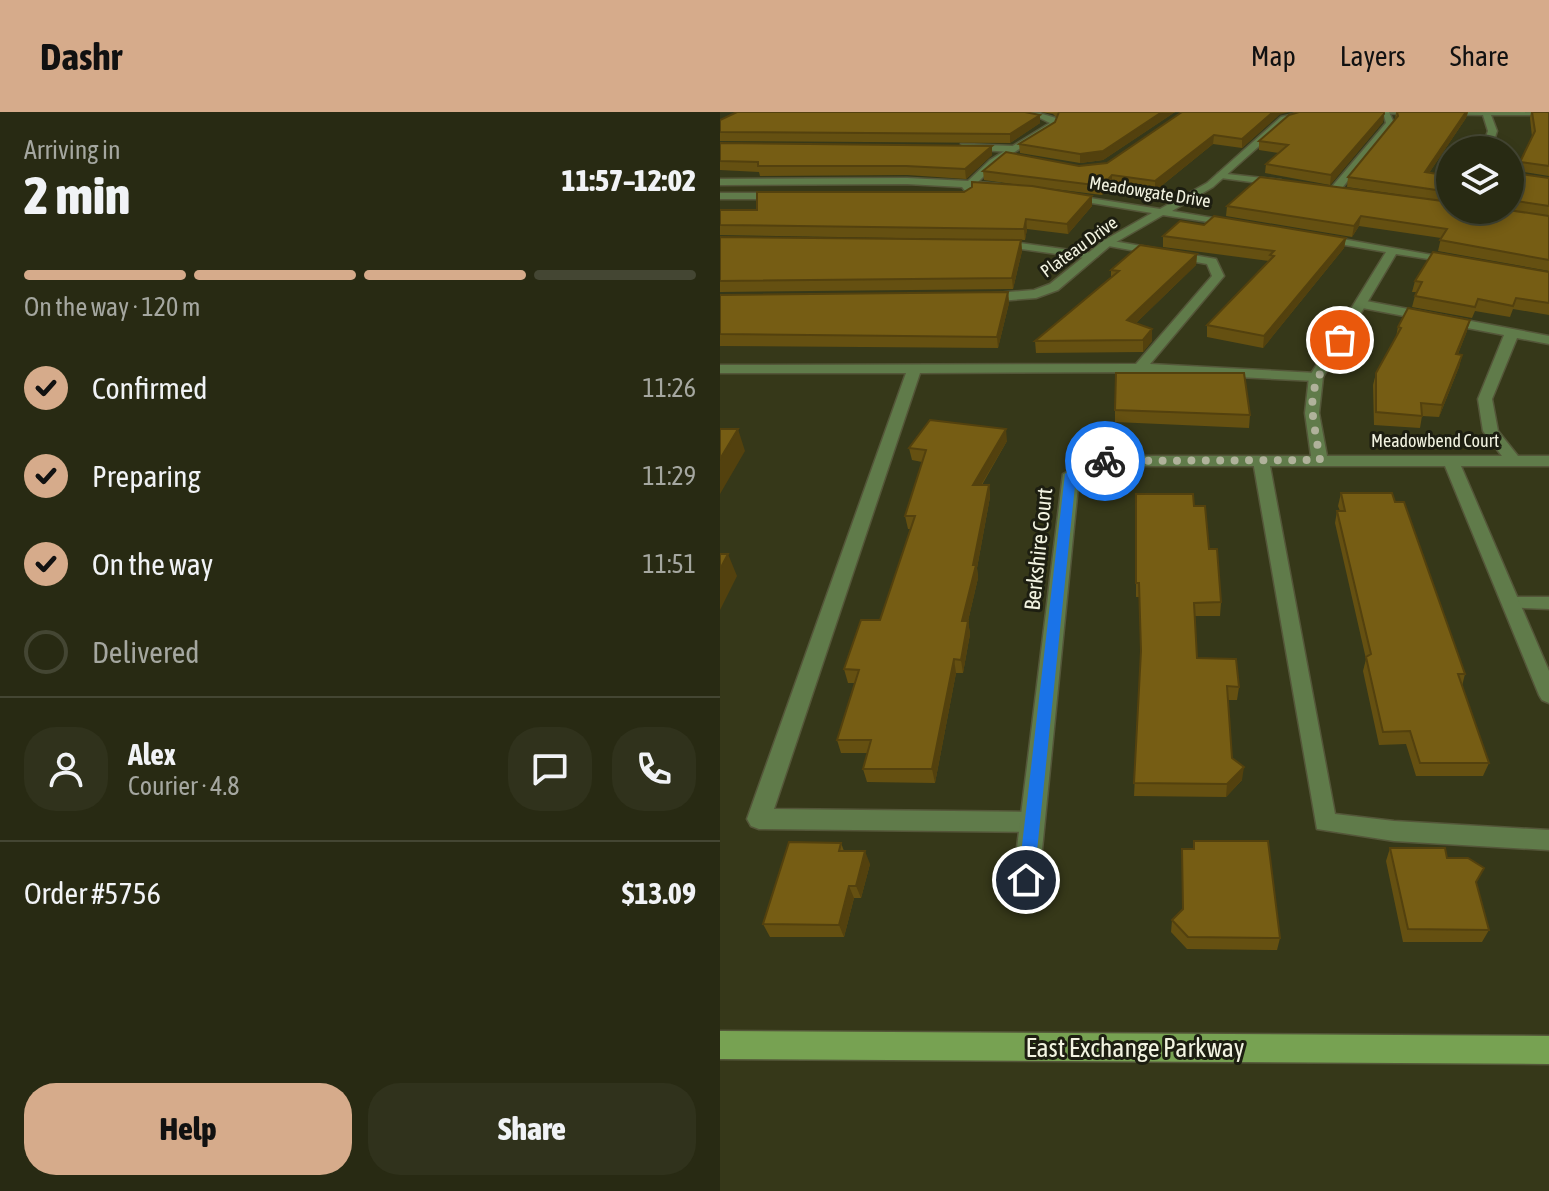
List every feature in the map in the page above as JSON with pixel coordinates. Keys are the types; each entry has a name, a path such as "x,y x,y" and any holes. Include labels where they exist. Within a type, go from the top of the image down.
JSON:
{"main road":[{"name":"East Exchange Parkway","path":"720,1045 1549,1050"}],"street":[{"name":"Plateau Drive","path":"967,298 1036,294 1054,287 1107,243 1221,175 1284,119 1295,114 1325,113"},
{"path":"1340,113 1549,113"},
{"path":"1334,191 1390,123 1386,113"},
{"path":"1485,113 1492,121 1493,136"},
{"path":"961,196 970,183 1002,156 1015,154 1051,126 1053,120 1003,114"},
{"path":"948,146 1015,154"},
{"path":"1221,175 1292,185"},
{"path":"720,182 970,183 1017,188"},
{"path":"1320,189 1349,193"},
{"path":"720,196 795,196"},
{"path":"946,196 1008,198"},
{"name":"Meadowgate Drive","path":"1057,197 1254,228"},
{"path":"1300,235 1471,263"},
{"path":"979,243 1010,243 1092,256"},
{"path":"1107,243 1212,261 1218,276 1140,368"},
{"path":"1320,460 1312,413 1312,390 1316,377 1393,250"},
{"path":"1361,304 1549,340"},
{"path":"1512,333 1485,399 1491,431 1514,461"},
{"path":"720,369 1140,368 1236,370 1316,377"},
{"path":"914,369 759,819 1031,822"},
{"name":"Meadowbend Court","path":"1320,460 1549,461"},
{"name":"Berkshire Court","path":"1026,880 1071,474 1098,461 1320,460"},
{"path":"1261,461 1325,822 1394,831 1549,840"},
{"path":"1451,461 1549,695"},
{"path":"1511,603 1549,603"}],"building":[{"path":"737,112 1025,112 1040,115 1010,134 720,132 720,120"},
{"path":"1059,112 1162,112 1103,151 1080,154 1019,144 1055,122"},
{"path":"1182,112 1273,112 1242,139 1214,135 1155,181 1112,175 1102,186 983,171 1006,152 1079,166 1107,163"},
{"path":"1299,112 1384,114 1331,175 1266,164 1288,145 1259,141 1289,115"},
{"path":"1397,112 1466,112 1450,136 1436,136 1436,156 1425,172 1436,174 1436,190 1348,177 1398,116"},
{"path":"1532,112 1549,112 1549,166 1524,163 1524,154 1535,131"},
{"path":"720,143 992,146 965,169 758,166 758,162 720,161"},
{"path":"1524,174 1549,178 1549,206 1524,202"},
{"path":"1260,177 1436,200 1436,224 1524,224 1524,212 1549,216 1549,260 1440,240 1447,229 1361,216 1354,226 1227,206"},
{"path":"972,182 1032,186 1092,196 1067,224 1026,219 1024,229 720,225 720,210 757,210 757,192 964,192 972,187"},
{"path":"1214,216 1346,238 1264,336 1207,325 1274,256 1270,255 1274,251 1163,236 1180,221 1204,225"},
{"path":"720,237 1021,240 1012,278 720,281"},
{"path":"1140,245 1197,254 1127,320 1152,329 1143,340 1035,341 1119,271 1111,270"},
{"path":"1433,252 1549,272 1549,303 1516,298 1513,306 1478,299 1475,307 1415,296 1422,282 1415,281"},
{"path":"1008,292 997,337 720,334 720,295"},
{"path":"1408,308 1470,320 1456,354 1462,355 1442,405 1421,403 1422,416 1376,412 1376,373 1401,328 1398,327"},
{"path":"1116,373 1244,373 1250,415 1115,410"},
{"path":"930,420 1006,429 973,485 989,485 973,565 976,565 962,621 968,621 961,660 954,659 932,769 863,769 871,740 837,740 859,670 844,669 861,620 880,620 915,516 905,516 926,450 909,448"},
{"path":"720,429 738,429 720,459"},
{"path":"1341,493 1392,493 1395,502 1404,502 1465,674 1458,674 1489,763 1420,763 1410,731 1383,732 1366,657 1371,654 1337,511 1345,511"},
{"path":"1136,494 1193,494 1194,506 1205,506 1209,549 1217,549 1221,602 1194,603 1197,658 1236,659 1239,687 1227,686 1232,758 1244,767 1227,784 1134,783 1141,651 1139,583 1136,583"},
{"path":"720,554 728,554 720,569"},
{"path":"1194,841 1268,841 1280,938 1188,937 1172,920 1183,909 1182,849 1194,849"},
{"path":"789,842 841,843 839,851 865,851 856,886 849,886 839,925 763,924"},
{"path":"1390,848 1445,848 1447,858 1468,858 1484,868 1476,882 1489,930 1408,929"}],"way so far":[{"path":"1105,461 1320,460 1312,413 1312,390 1316,377 1340,340"}],"route":[{"path":"1026,880 1071,474 1079,467 1105,461"}]}
